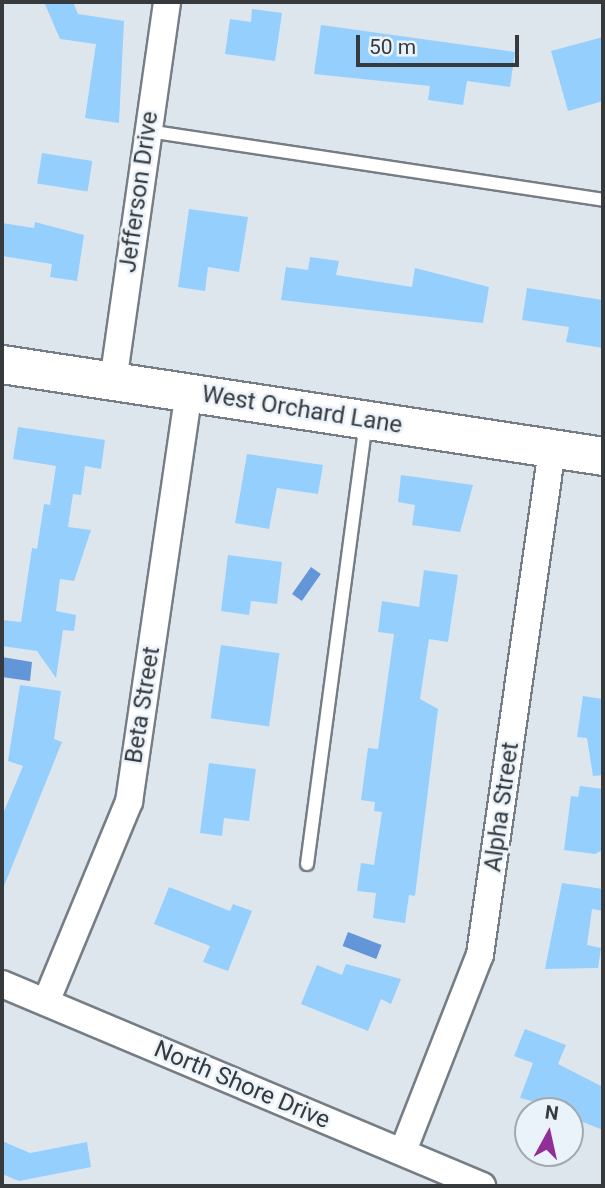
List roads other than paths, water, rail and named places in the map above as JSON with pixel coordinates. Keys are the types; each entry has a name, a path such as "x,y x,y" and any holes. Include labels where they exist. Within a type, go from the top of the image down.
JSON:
{"street":[{"name":"Jefferson Drive","path":"113,382 167,2"},
{"name":"West Orchard Lane","path":"2,368 189,393 603,456"},
{"name":"Beta Street","path":"46,1002 129,802 189,393"},
{"name":"Alpha Street","path":"403,1151 480,955 552,449"},
{"name":"North Shore Drive","path":"2,984 482,1186"}],"lane":[{"path":"148,131 603,200"},
{"path":"307,864 367,420"}],"water":[{"path":"311,567 321,574 302,601 292,594"},
{"path":"2,657 32,662 30,681 2,677"},
{"path":"348,932 382,945 376,959 343,946"}]}
